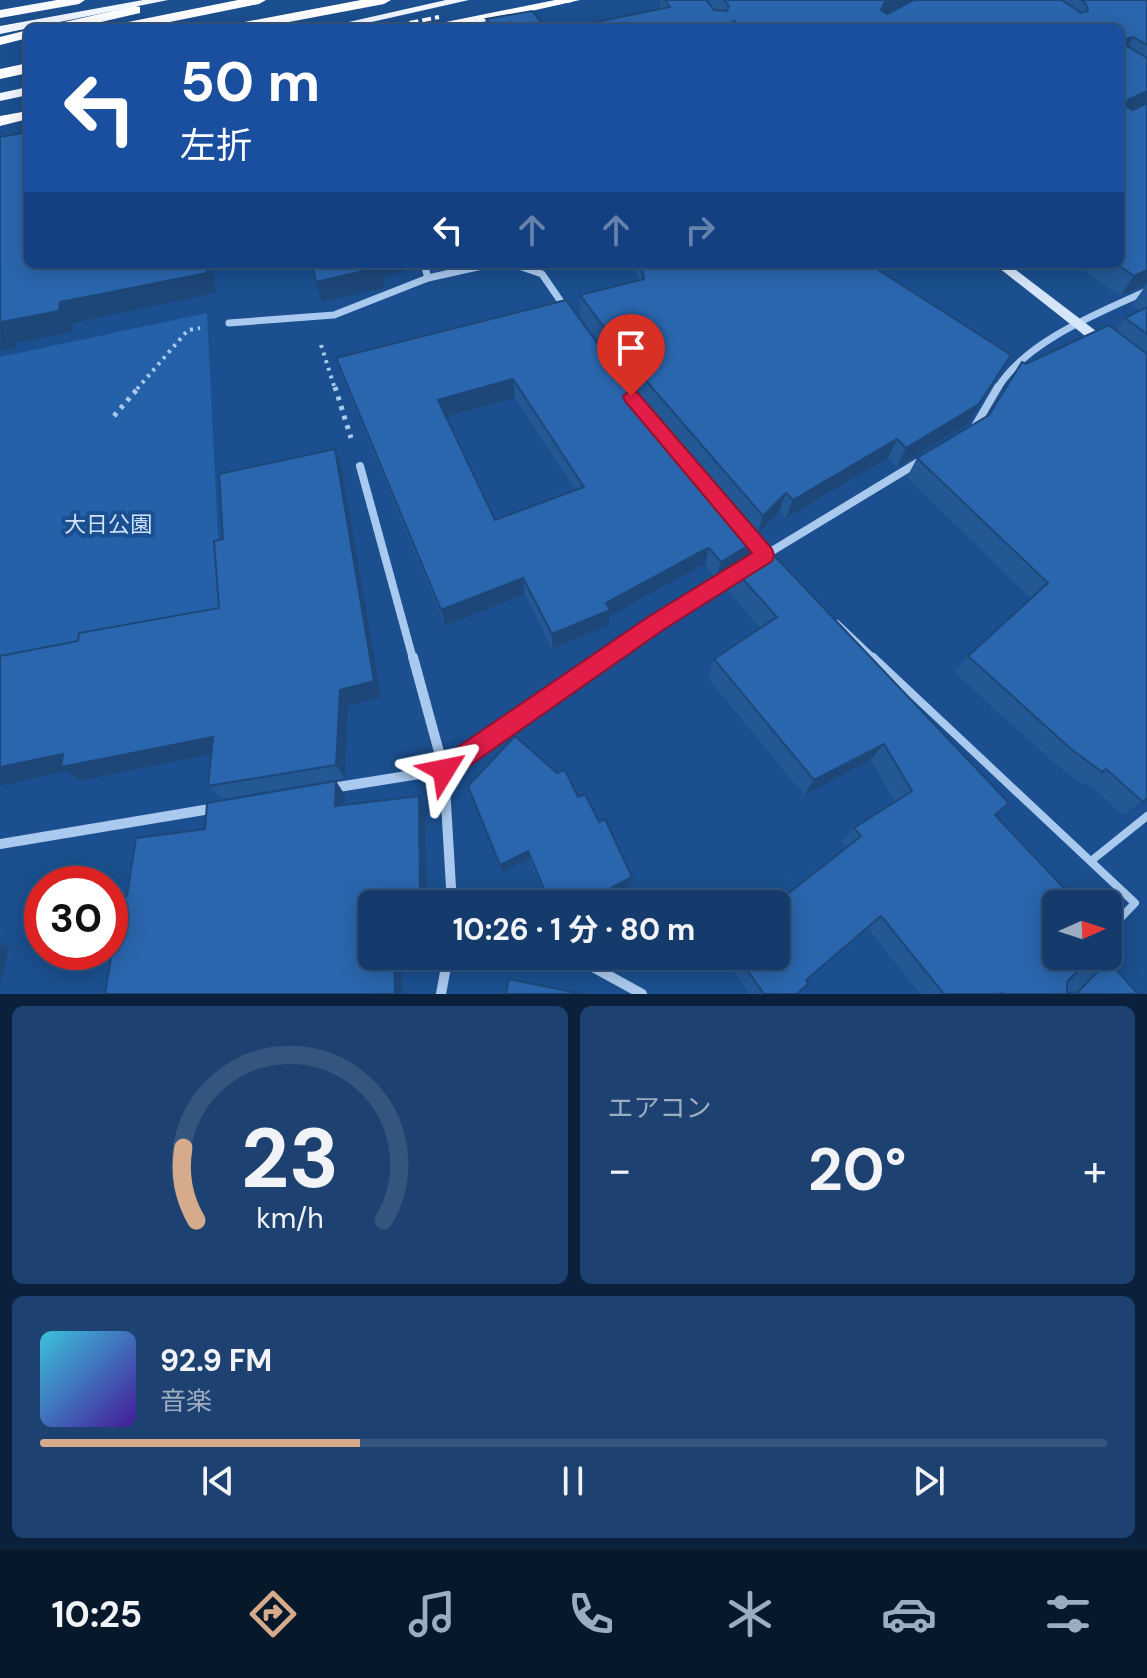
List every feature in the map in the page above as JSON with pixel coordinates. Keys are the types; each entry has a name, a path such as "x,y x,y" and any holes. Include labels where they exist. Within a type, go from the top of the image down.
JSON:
{"highway":[{"path":"0,14 79,0"},
{"path":"74,24 179,0"},
{"path":"138,24 259,0"},
{"path":"255,24 384,0"},
{"path":"456,24 574,0"},
{"path":"0,41 24,35"},
{"path":"0,51 24,46"},
{"path":"0,74 24,69"},
{"path":"0,121 24,116"}],"main road":[{"path":"32,24 162,0"},
{"path":"347,24 463,0"},
{"path":"0,30 24,26"},
{"path":"0,98 24,92"},
{"path":"1005,268 1124,359"}],"street":[{"path":"425,268 428,278"},
{"path":"229,323 334,315 428,278 473,268"},
{"path":"525,268 542,274 568,312"},
{"path":"960,437 973,429 1008,371 1077,323 1147,291"},
{"path":"753,562 934,453"},
{"path":"360,466 444,770 451,890"},
{"path":"734,518 765,555"},
{"path":"321,790 444,770 656,623 741,570"},
{"path":"0,844 229,805"},
{"path":"441,994 445,970"},
{"path":"598,970 642,994"}],"lane":[{"path":"765,555 777,566"},
{"path":"835,620 1121,890"},
{"path":"1091,861 1147,816"},
{"path":"1122,891 1135,903 1122,916"}],"path":[{"path":"313,319 360,466"},
{"path":"114,416 188,330 229,323"}],"green space":[{"name":"大日公園","path":"207,313 222,617 0,663 0,357"}],"building":[{"path":"665,0 706,0 714,10 727,11 729,6 724,0 890,0 884,3 881,10 887,14 914,0 1062,0 1081,13 1088,11 1081,0 1147,0 1147,45 1133,37 1126,39 1127,46 1147,58 1147,91 1128,100 1126,106 1133,110 1147,103 1147,270 1134,276 1123,268 1124,24 738,24 734,21 731,24 586,24 670,7"},
{"path":"532,11 543,24 490,24 486,19"},
{"path":"24,133 24,268 206,268 207,273 60,302 59,311 1,322 0,328 0,137"},
{"path":"313,268 376,268 316,282"},
{"path":"642,268 875,268 1011,355 979,404 906,448 897,439 793,500 786,493 763,516 630,362 580,295 644,279"},
{"path":"566,300 619,373 751,527 744,531 754,542 721,562 709,548 704,550 606,603 610,610 552,634 523,578 441,610 336,358","holes":["513,379 584,487 495,520 438,400"]},
{"path":"1147,307 1147,334 1125,318"},
{"path":"1109,325 1147,354 1147,798 1143,802 1106,769 1102,772 1071,749 968,656 1048,583 917,458 989,415 1022,362 1026,364"},
{"path":"335,449 374,681 340,690 336,765 208,786 213,737 61,767 63,754 0,767 0,656 78,641 79,633 219,608 214,541 223,539 219,474"},
{"path":"766,547 1009,803 995,815 1066,890 1042,890 1042,970 1079,970 1067,982 1067,992 1077,993 1099,970 1116,970 1138,994 944,994 881,916 806,980 808,984 797,994 764,994 747,970 790,970 790,892 861,836 854,828 912,791 884,744 814,780 714,659 777,617 732,567"},
{"path":"515,736 557,773 565,770 578,797 585,794 599,822 605,819 632,877 607,890 544,890 528,851 500,865 468,786"},
{"path":"336,781 335,806 419,796 420,890 358,890 358,970 394,970 395,994 105,994 109,970 128,970 128,890 136,838 205,829 207,803"},
{"path":"509,979 582,994 506,994"}],"railway":[{"path":"447,24 572,0"},
{"path":"404,24 439,17"},
{"path":"0,119 24,114"}],"route":[{"path":"444,770 656,623 765,555 631,396"}]}
